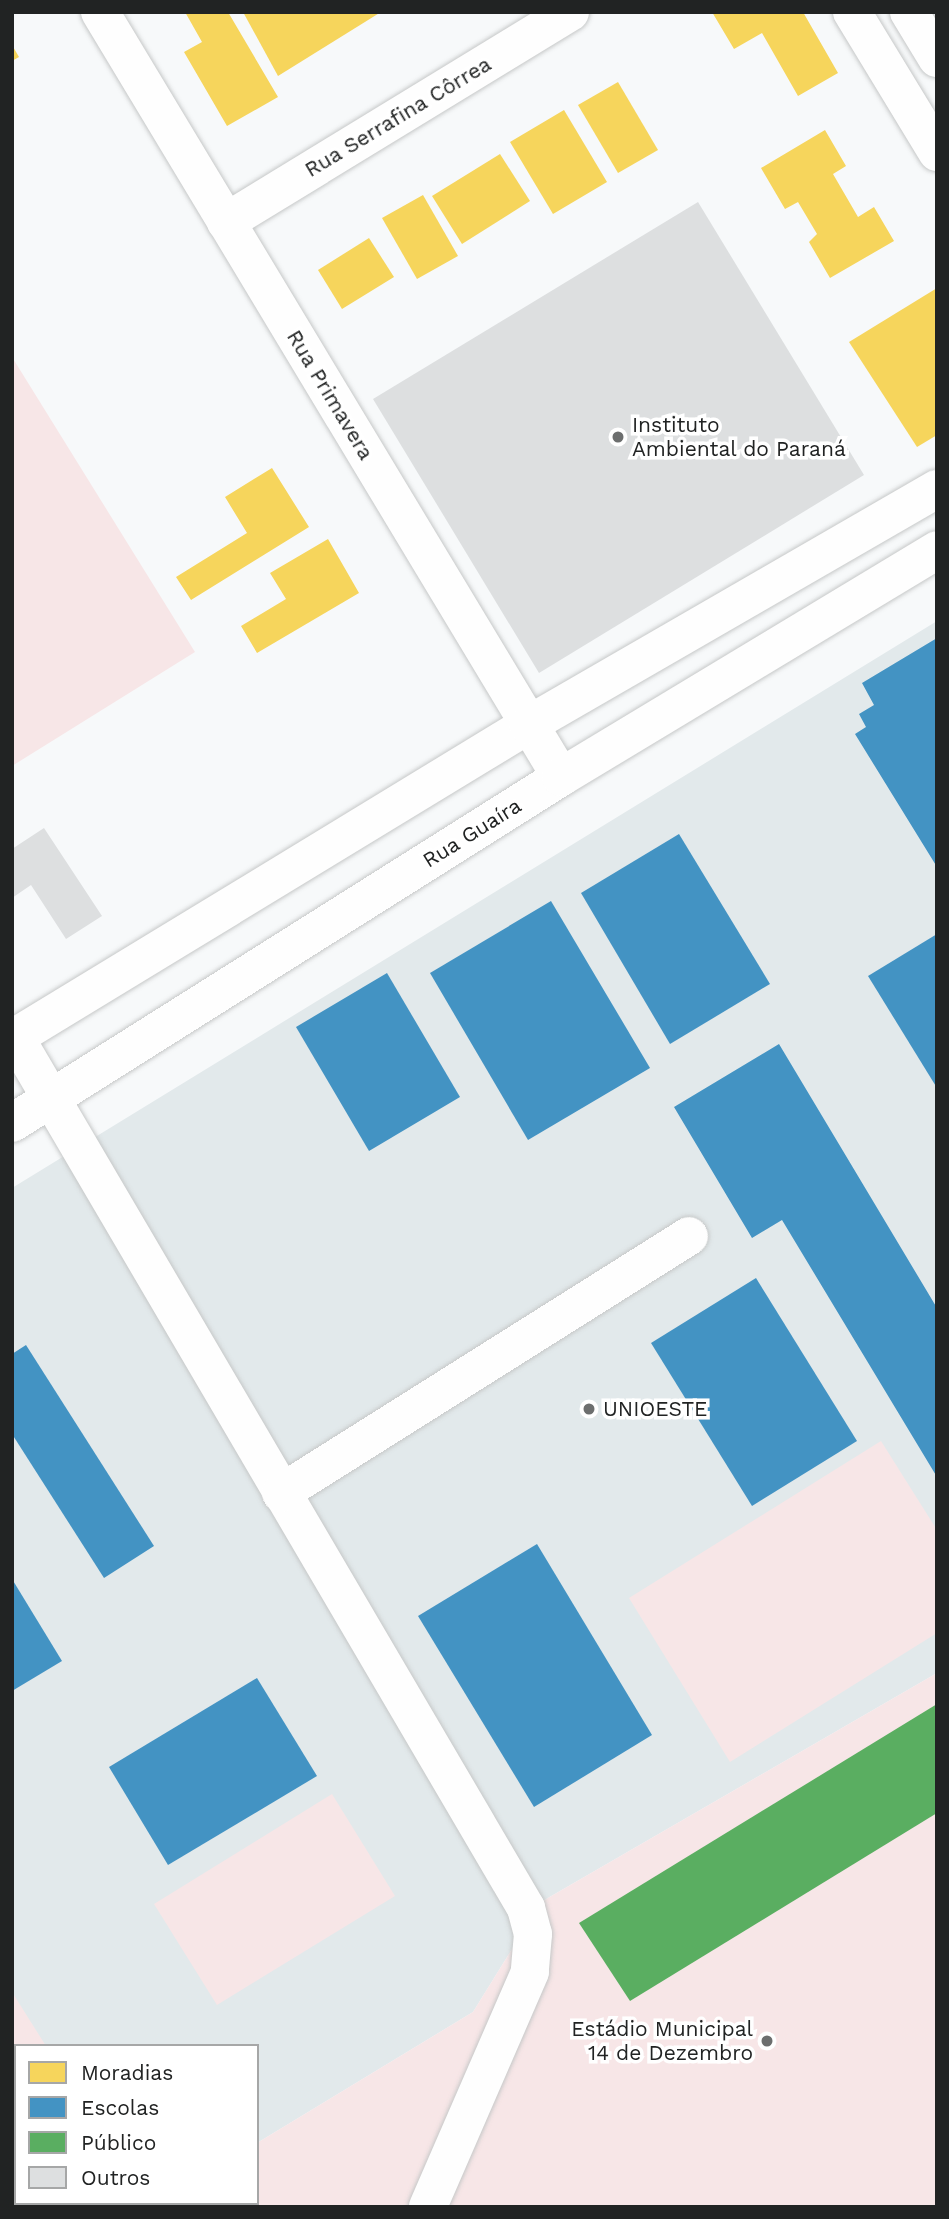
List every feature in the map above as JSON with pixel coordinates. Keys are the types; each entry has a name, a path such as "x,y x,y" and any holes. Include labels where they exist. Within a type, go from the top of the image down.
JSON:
{"street":[{"name":"Rua Primavera","path":"100,12 561,777"},
{"name":"Rua Serrafina Côrrea","path":"226,222 570,12"},
{"path":"852,12 937,152"},
{"path":"909,12 937,58"},
{"path":"428,2207 530,1972 533,1934 504,1867 14,1038 528,725 937,489"},
{"name":"Rua Guaíra","path":"12,1123 561,777 937,550"},
{"path":"281,1493 689,1236"}],"shaded area":[{"path":"12,357 195,652 12,766"},
{"name":"UNIOESTE","path":"937,621 937,1673 541,1902 473,2012 259,2142 259,2044 14,2044 14,2205 84,2205 12,2207 12,1188"},
{"path":"881,1441 937,1530 937,1633 730,1762 629,1598"},
{"path":"937,1673 937,2207 151,2207 259,2205 259,2142 473,2012 541,1902"},
{"path":"332,1794 395,1896 217,2005 154,1904"},
{"path":"12,1992 45,2044 14,2044 12,2130"}],"building: Moradias":[{"path":"185,12 228,12 278,97 227,126 184,52 202,42"},
{"path":"243,12 381,12 278,76"},
{"path":"712,12 803,12 838,73 798,96 762,33 734,49"},
{"path":"12,45 19,57 12,61"},
{"path":"618,82 658,150 618,173 578,105"},
{"path":"564,110 607,182 553,214 510,142"},
{"path":"825,130 846,166 833,174 858,217 874,207 894,241 830,278 809,242 817,234 798,202 785,209 761,168"},
{"path":"500,154 530,201 462,244 432,196"},
{"path":"423,195 458,256 417,279 382,218"},
{"path":"369,238 394,277 342,309 318,270"},
{"path":"937,288 937,435 917,447 849,342"},
{"path":"272,468 309,527 191,600 176,577 247,533 225,497"},
{"path":"328,539 359,593 257,653 241,626 286,599 270,573"}],"building: Escolas":[{"path":"937,638 937,867 855,734 866,727 859,714 874,705 862,683"},
{"path":"679,834 770,984 670,1044 581,893"},
{"path":"551,901 650,1068 528,1140 430,973"},
{"path":"937,934 937,1088 868,976"},
{"path":"387,973 460,1097 369,1151 296,1027"},
{"path":"779,1044 937,1308 937,1477 782,1220 752,1238 674,1107"},
{"path":"756,1278 857,1441 752,1506 651,1343"},
{"path":"26,1345 154,1546 104,1578 12,1434 12,1354"},
{"path":"537,1544 652,1735 534,1807 418,1616"},
{"path":"12,1579 62,1661 12,1691"},
{"path":"257,1678 317,1776 168,1865 109,1767"}],"building: Público":[{"path":"937,1704 937,1813 630,2001 579,1923"}],"building: Outros":[{"name":"Instituto Ambiental do Paraná","path":"698,202 864,475 539,673 373,399"},
{"path":"44,828 102,916 66,939 31,885 12,898 12,849"}],"place":[{"name":"Instituto Ambiental do Paraná","path":"618,437"},
{"name":"UNIOESTE","path":"589,1409"},
{"name":"Estádio Municipal 14 de Dezembro","path":"767,2041"}]}
